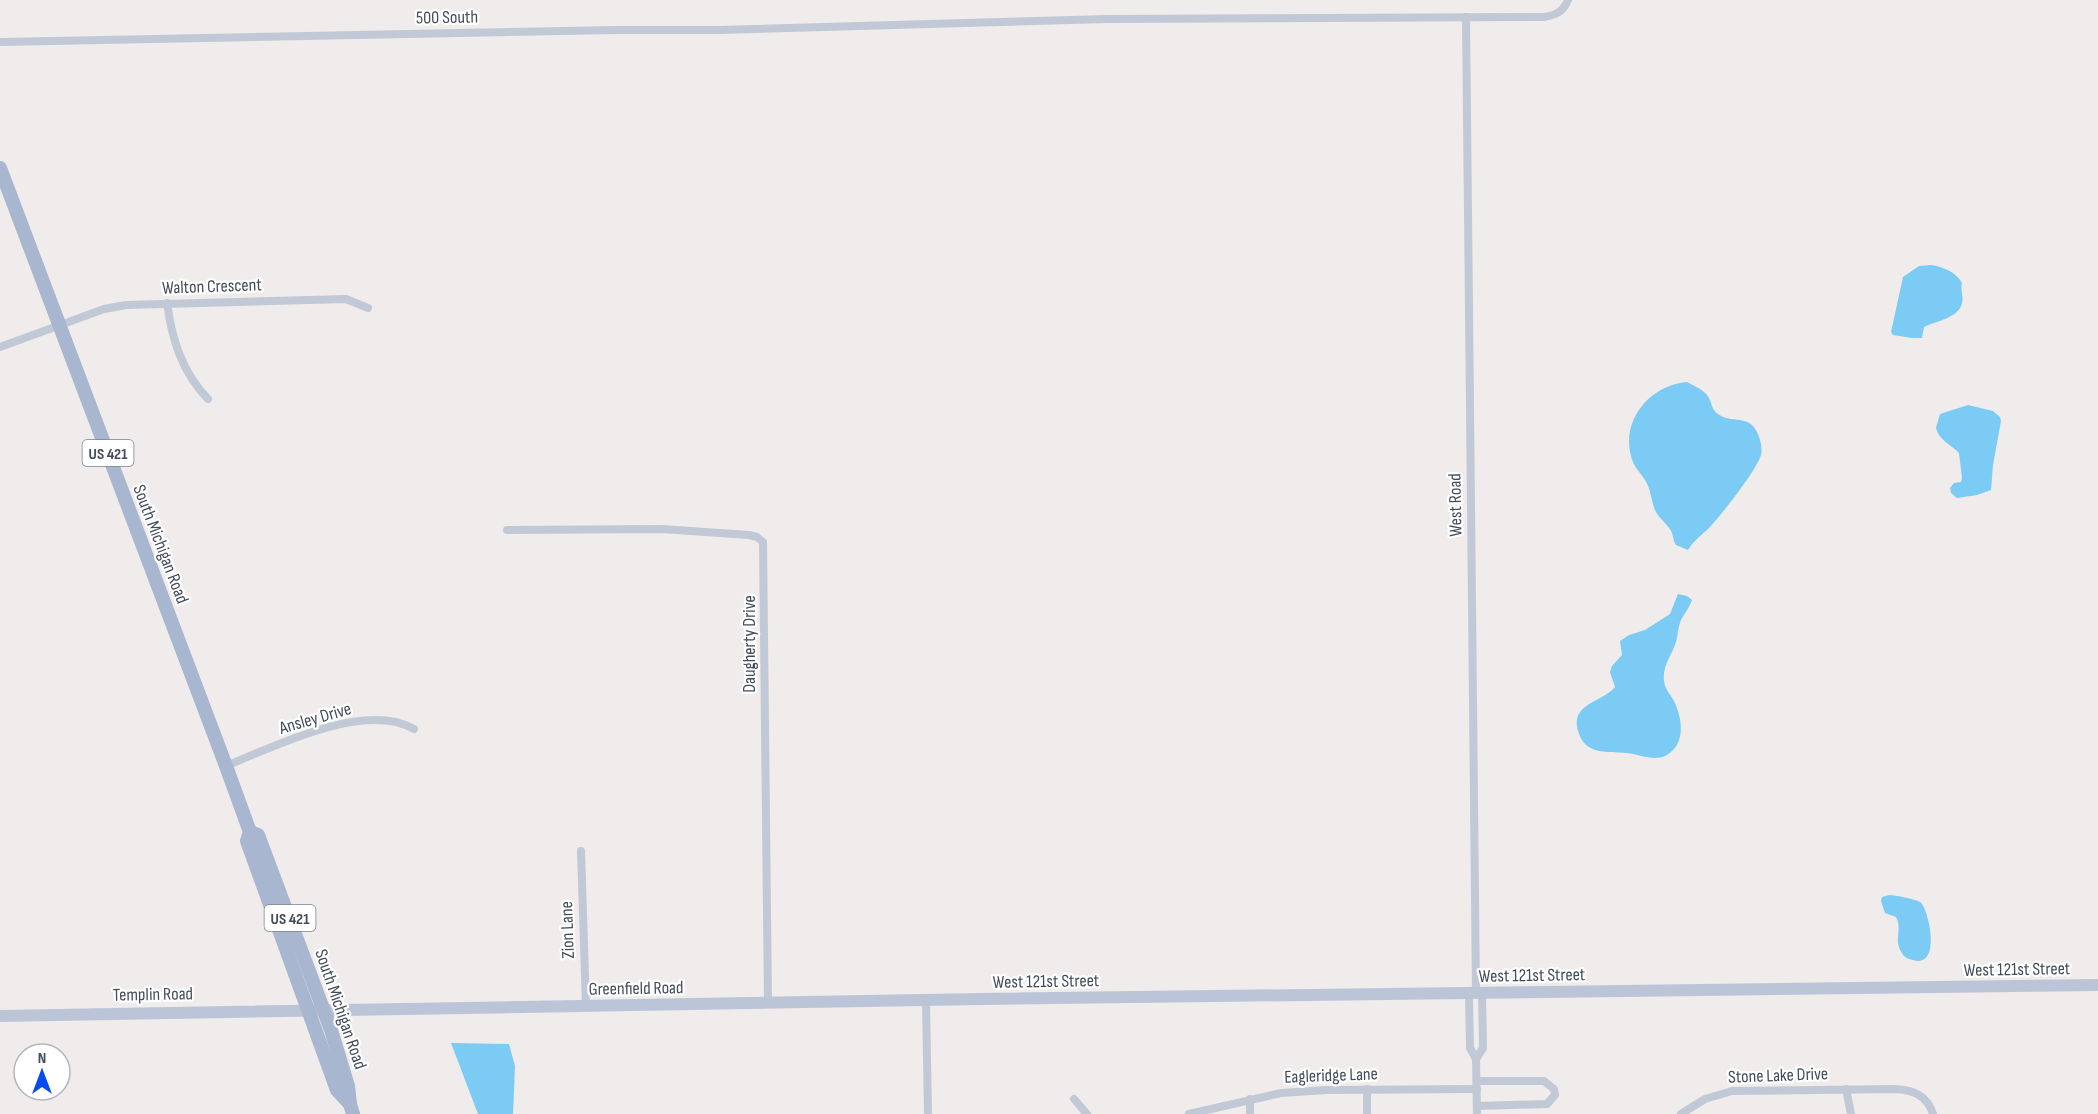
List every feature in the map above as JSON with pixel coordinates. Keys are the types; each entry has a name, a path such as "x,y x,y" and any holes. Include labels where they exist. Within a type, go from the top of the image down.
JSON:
{"main road":[{"name":"South Michigan Road","path":"0,168 226,766 250,832 247,841 307,1010 337,1090 351,1109"},
{"name":"South Michigan Road","path":"250,832 258,835 324,1010 348,1086 351,1109"}],"street":[{"name":"500 South","path":"0,42 967,24 1117,19 1544,17 1562,10 1568,0"},
{"name":"West Road","path":"1466,17 1476,994 1483,1048 1476,1059"},
{"name":"Walton Crescent","path":"0,347 104,309 126,305 346,298 368,308"},
{"path":"167,303 177,349 188,376 207,399"},
{"name":"Daugherty Drive","path":"507,530 662,529 749,535 761,539 764,553 768,1004"},
{"name":"Ansley Drive","path":"226,766 343,723 395,721 414,729"},
{"name":"Zion Lane","path":"581,851 586,1007"},
{"name":"West 121st Street","path":"966,1000 2098,985"},
{"name":"West Road","path":"1476,994 1470,1048 1476,1059 1477,1110"},
{"path":"926,1000 928,1114"},
{"name":"Greenfield Road","path":"307,1010 966,1000"},
{"name":"Templin Road","path":"0,1016 307,1010"},
{"name":"Eagleridge Lane","path":"1190,1114 1281,1093 1544,1081 1554,1089 1555,1095 1547,1104 1477,1110"},
{"path":"1367,1089 1367,1114"},
{"name":"Stone Lake Drive","path":"1681,1114 1705,1099 1732,1091 1846,1089 1908,1090 1928,1101 1933,1114"},
{"name":"Stone Lake Drive","path":"1846,1089 1851,1114"},
{"path":"1250,1099 1250,1114"},
{"path":"1074,1100 1088,1114"}],"water":[{"path":"1931,265 1948,270 1962,283 1960,308 1952,316 1924,327 1922,338 1893,335 1891,332 1903,277 1919,266"},
{"path":"1687,382 1705,393 1718,414 1752,425 1761,443 1761,455 1753,471 1715,521 1688,550 1676,545 1671,530 1656,513 1647,483 1632,460 1629,442 1630,429 1642,406 1662,390"},
{"path":"1968,405 1993,411 2001,421 1991,490 1957,498 1951,493 1950,488 1954,483 1961,482 1959,453 1942,439 1936,428 1940,414"},
{"path":"1678,594 1692,600 1679,625 1676,642 1664,676 1665,687 1674,701 1680,719 1680,738 1674,749 1669,754 1657,758 1598,751 1586,745 1578,731 1579,714 1589,704 1615,687 1610,672 1612,666 1622,655 1620,641 1629,635 1645,630 1670,614"},
{"path":"1889,895 1914,900 1923,906 1929,924 1931,947 1928,955 1922,960 1913,960 1904,956 1899,948 1898,922 1896,917 1885,913 1881,901 1882,897"},
{"path":"451,1043 509,1044 515,1066 513,1114 478,1114"}]}
